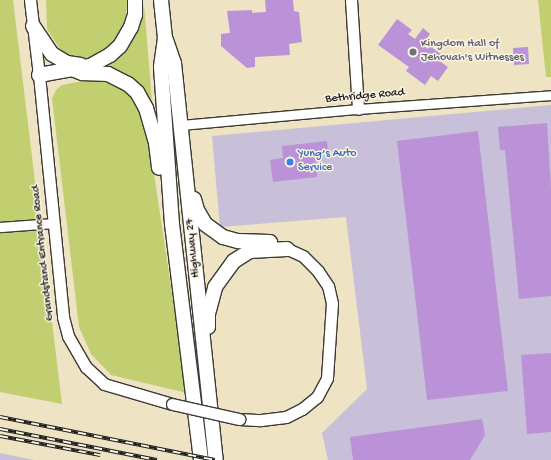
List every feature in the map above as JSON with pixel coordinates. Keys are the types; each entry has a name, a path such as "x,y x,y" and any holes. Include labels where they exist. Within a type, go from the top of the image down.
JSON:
{"main road":[{"path":"39,76 90,66 110,54 120,46 126,37 135,16 135,0"},
{"name":"Highway 27","path":"160,0 165,38 174,63 216,460"},
{"path":"33,26 52,54 59,60 74,65 90,66"},
{"name":"Highway 27","path":"165,38 161,67 172,224 201,460"},
{"path":"72,69 82,74 108,74 128,84 137,92 146,108 156,143 162,189 172,224"},
{"path":"184,149 197,210 205,224 223,237 238,241 269,242 287,249"},
{"path":"208,386 208,314 215,287 234,261 250,251 287,249"}],"street":[{"name":"Grandstand Entrance Road","path":"30,0 63,317 68,336 86,367 104,384 172,404 239,419 262,420 286,417 302,409 317,397 327,378 332,303 328,286 318,271 303,256 287,249"},
{"path":"351,0 358,109"},
{"name":"Bethridge Road","path":"181,125 551,94"},
{"path":"0,227 53,223"}],"shaded area":[{"path":"551,105 551,460 328,460 322,433 367,389 346,217 220,227 212,136"},
{"path":"0,453 34,460 0,460"}],"green space":[{"path":"0,0 13,0 62,404 0,392"},
{"path":"46,0 127,0 126,18 120,35 105,51 90,58 72,57 62,52 47,29"},
{"path":"538,0 551,0 551,77 546,77"},
{"path":"144,4 153,114 101,68 119,55 133,40 140,22"},
{"path":"88,80 116,82 139,102 148,134 187,393 111,375 91,354 79,327 52,98 57,89 62,85"}],"building":[{"path":"265,0 293,0 294,11 299,12 302,42 289,44 290,55 255,57 255,67 247,68 221,46 221,34 230,33 227,11 252,10 252,13 266,12"},
{"name":"Kingdom Hall of Jehovah's Witnesses","path":"397,19 412,30 408,34 415,39 423,28 430,34 422,45 428,49 430,46 442,55 438,60 448,67 438,81 431,76 425,85 406,71 409,67 378,45"},
{"path":"528,47 529,64 514,65 513,48"},
{"path":"547,123 551,188 551,296 519,299 505,150 500,150 498,127"},
{"path":"478,131 508,391 427,400 397,141"},
{"path":"327,141 328,153 315,155 317,177 273,182 270,160 283,158 282,146"},
{"path":"551,353 551,432 527,434 521,355"},
{"path":"482,419 485,435 470,460 353,460 350,437"}],"railway":[{"path":"0,417 215,460"},
{"path":"0,429 157,460"},
{"path":"0,436 100,455"}],"place":[{"name":"Kingdom Hall of Jehovah's Witnesses","path":"413,52"},
{"name":"Yung’s Auto Service","path":"290,162"}]}
